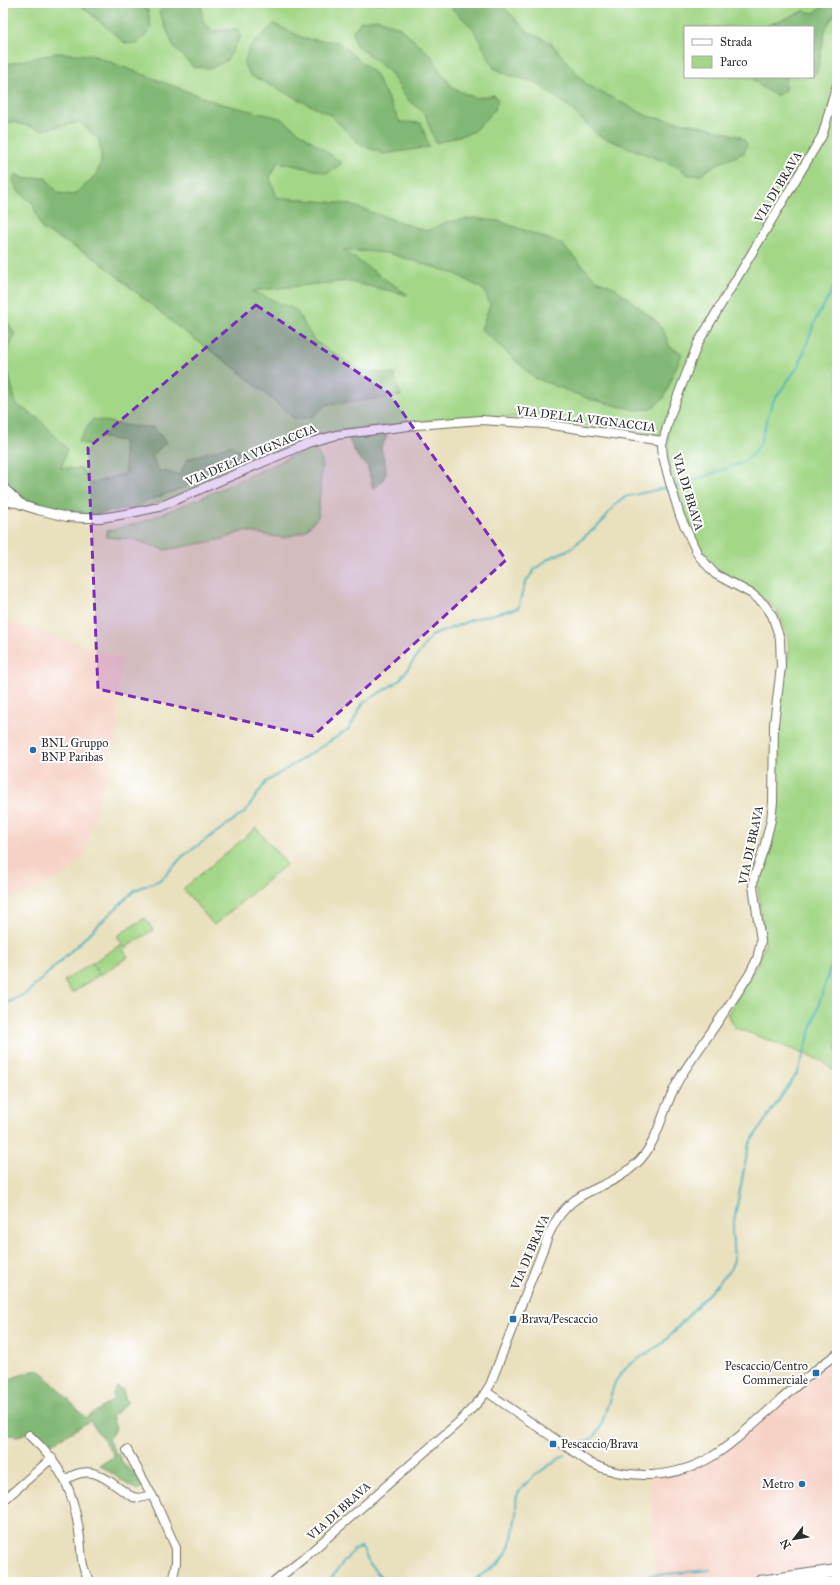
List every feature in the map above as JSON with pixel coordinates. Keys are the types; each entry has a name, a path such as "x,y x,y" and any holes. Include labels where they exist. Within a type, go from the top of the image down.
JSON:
{"highway":[{"path":"760,1582 837,1571"}],"street":[{"name":"VIA DI BRAVA","path":"274,1582 304,1558 455,1426 487,1392 548,1234 556,1218 576,1198 628,1171 645,1155 653,1141 667,1103 678,1082 752,971 758,956 761,936 754,900 753,886 754,877 764,848 771,820 773,802 774,724 781,668 780,639 772,615 764,604 752,594 715,574 701,559 690,541 671,487 663,456 663,441 681,387 698,343 822,136 826,126 831,100 837,86"},
{"name":"VIA DELLA VIGNACCIA","path":"3,487 22,505 52,514 84,518 117,516 163,505 187,496 316,439 336,435 417,425 481,420 511,421 619,434 663,441"},
{"path":"3,502 22,505"},
{"path":"487,1392 590,1464 605,1470 633,1475 668,1473 696,1465 717,1454 818,1368 837,1354"},
{"path":"29,1435 52,1458 65,1480 79,1530 83,1568 90,1582"},
{"path":"127,1450 152,1495 176,1550 176,1563 172,1582"},
{"path":"3,1501 52,1458"},
{"path":"65,1480 80,1473 93,1473 106,1478 135,1497 141,1498 152,1495"}],"highlighted area":[{"path":"256,305 389,393 506,560 313,736 98,689 88,448"}],"shaded area":[{"path":"3,619 122,659 116,707 119,727 84,856 64,875 37,889 3,901"},
{"path":"837,1354 837,1571 761,1582 655,1582 650,1475 673,1472 723,1449"}],"green space":[{"path":"5,3 837,3 837,1074 822,1061 734,1027 728,1013 756,967 765,945 757,880 775,816 776,730 789,651 788,638 776,609 755,592 715,568 697,545 669,467 668,436 518,417 430,420 321,434 169,500 131,510 67,514 21,500 9,489 3,480 3,12"},
{"path":"78,3 134,3 148,10 151,29 137,44 125,43"},
{"path":"168,3 201,3 203,22 213,31 237,29 241,36 227,60 212,68 193,67 174,47 159,12"},
{"path":"446,3 500,3 527,31 551,43 586,84 647,116 707,127 741,137 747,143 744,153 715,165 701,175 688,175 678,167 599,136 568,106 535,82 511,76 494,68 473,28"},
{"path":"825,5 835,7 835,14 826,27 817,72 814,75 814,26 766,26 804,11 814,13"},
{"path":"379,19 400,28 433,57 439,70 454,89 476,98 494,95 498,100 495,109 473,132 436,143 425,114 406,98 390,72 355,44 353,31 361,21"},
{"path":"274,24 306,39 338,42 375,74 400,122 421,123 429,147 384,154 361,145 330,115 250,75 244,64 249,48"},
{"path":"57,53 92,55 218,103 280,118 342,163 328,173 278,162 270,178 277,197 348,204 426,231 447,222 473,218 499,221 562,244 596,280 614,287 656,321 664,332 670,347 682,353 664,398 651,409 635,410 589,399 535,378 481,329 490,305 485,291 456,274 388,253 343,250 408,295 346,281 252,291 296,310 314,341 362,371 394,374 401,396 326,405 312,417 295,419 235,368 178,327 95,258 42,229 32,202 18,191 13,180 15,174 26,179 45,177 58,193 73,195 86,185 94,176 100,167 101,160 99,140 80,122 42,130 14,122 3,123 3,65"},
{"path":"753,78 786,78 785,90 777,96 760,86"},
{"path":"3,313 15,335 5,358 16,404 39,419 67,449 61,468 82,469 90,484 126,473 123,441 100,437 90,445 78,442 93,419 129,426 153,427 166,442 152,456 158,470 180,475 187,459 232,445 243,455 185,487 129,508 80,518 17,496 3,476"},
{"path":"383,432 387,437 381,447 386,471 383,480 373,489 367,465 357,456 348,436"},
{"path":"308,449 318,453 322,462 318,517 305,531 284,538 243,531 224,539 165,550 132,539 106,537 107,531 142,522 201,498"},
{"path":"256,828 287,864 214,925 183,889"},
{"path":"145,918 153,930 125,948 117,936"},
{"path":"120,945 128,957 100,975 92,963"},
{"path":"92,963 99,975 72,993 64,981"},
{"path":"39,1369 86,1418 113,1400 113,1393 117,1387 123,1390 127,1403 112,1416 116,1429 108,1439 115,1452 119,1455 122,1463 136,1475 142,1487 138,1490 131,1487 100,1465 115,1456 90,1421 51,1444 32,1431 18,1436 9,1435 3,1427 3,1381"}],"waterway":[{"path":"673,487 741,463 753,454 760,444 772,403 799,365 816,319 837,282"},
{"path":"3,1005 27,993 135,890 162,879 183,856 245,812 266,782 349,729 363,703 399,681 431,636 474,619 518,608 525,583 535,569 548,559 570,549 602,522 614,506 625,497 669,487"},
{"path":"577,1448 595,1436 600,1429 615,1382 620,1375 629,1365 663,1343 730,1270 734,1260 732,1231 749,1144 798,1072 829,971 837,960"},
{"path":"468,1582 498,1564 506,1553 512,1535 516,1512 516,1498 520,1491 538,1473 565,1455"},
{"path":"328,1582 354,1549 360,1547 363,1549 369,1564 386,1582"},
{"path":"599,1582 634,1577 710,1570"},
{"path":"479,1576 482,1582"}],"place":[{"name":"BNL Gruppo BNP Paribas","path":"33,750"},
{"name":"Brava/Pescaccio","path":"513,1319"},
{"name":"Pescaccio/Centro Commerciale","path":"816,1373"},
{"name":"Pescaccio/Brava","path":"553,1444"},
{"name":"Metro","path":"802,1484"}]}
